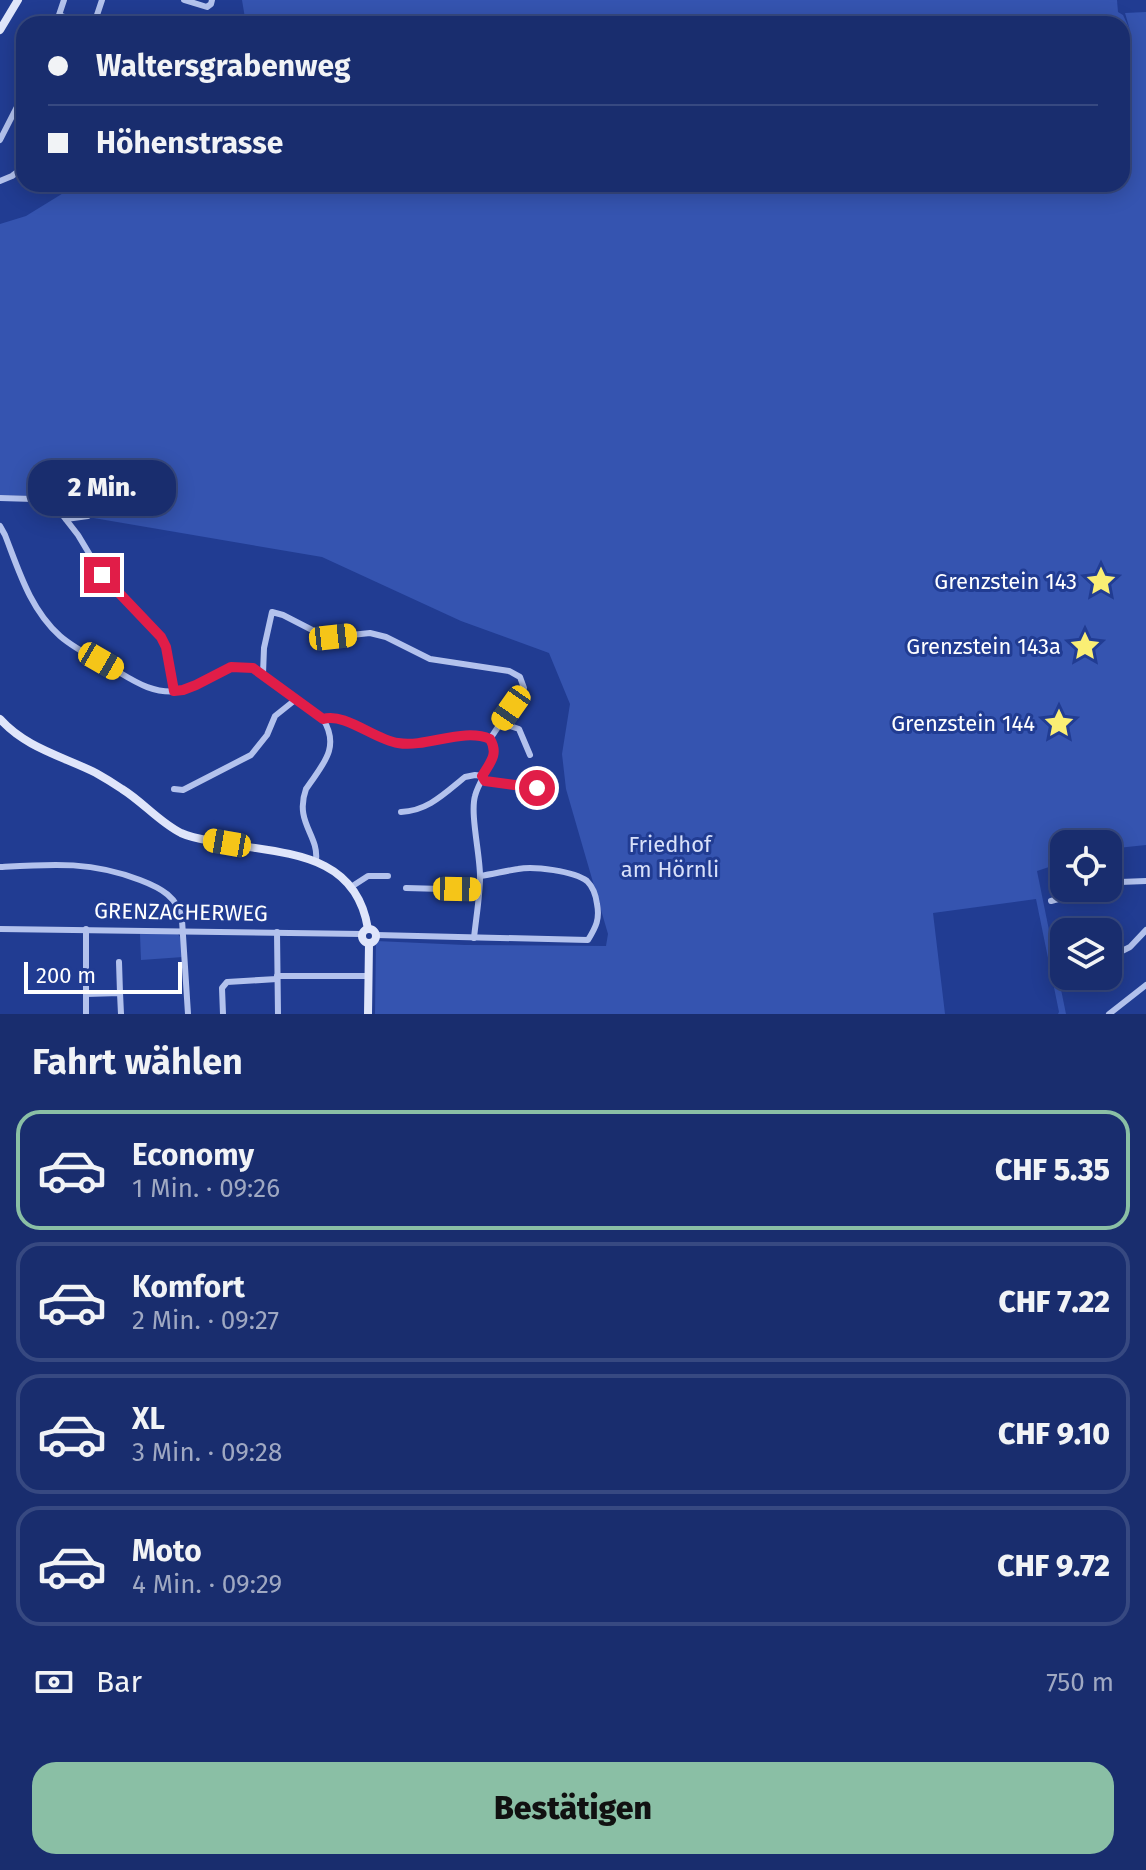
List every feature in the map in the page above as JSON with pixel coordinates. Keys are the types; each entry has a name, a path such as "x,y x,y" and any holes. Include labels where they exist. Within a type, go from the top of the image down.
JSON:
{"street":[{"path":"0,30 18,0"},
{"path":"59,15 64,0"},
{"path":"184,0 207,7 212,0"},
{"path":"0,140 16,109"},
{"path":"0,498 17,497 45,502 57,508 102,575 161,637 166,647 174,691"},
{"path":"66,519 88,516"},
{"path":"0,526 31,600 61,637 150,689 159,691 183,690 231,667 253,668 323,719 331,739 331,749 306,789 303,814 304,824 316,850 316,860"},
{"path":"263,674 264,648 272,612 333,637 370,633 386,637 430,659 515,673 524,688 490,739"},
{"path":"174,789 183,790 251,755 267,735 279,711 295,700"},
{"path":"323,719 337,718 398,743 417,744 469,735 490,739 494,756 482,776 473,805 480,876 474,938"},
{"path":"0,719 26,742 97,774 181,833 316,860 351,887 361,903 365,932 363,941 369,944"},
{"path":"501,723 519,729 530,755"},
{"path":"401,812 413,812 425,807 465,777 475,775 482,776 485,781 537,788"},
{"path":"0,867 72,864 107,868 160,889 174,899 181,913 188,1014"},
{"path":"365,932 372,930 376,935 588,940 597,924 599,913 594,891 579,877 551,870 522,868 480,876"},
{"path":"351,887 368,876 388,876"},
{"path":"1122,882 1146,881"},
{"path":"406,888 479,890"},
{"name":"GRENZACHERWEG","path":"0,929 365,932"},
{"path":"86,929 86,1014"},
{"path":"1122,951 1146,930"},
{"path":"277,932 278,1014"},
{"path":"369,944 376,935"},
{"path":"368,1014 369,944"},
{"path":"119,962 121,1014"},
{"path":"223,1014 222,988 227,982 369,976"},
{"path":"1109,1014 1146,985"},
{"path":"86,994 120,993"}],"green space":[{"path":"242,0 1117,0 1118,12 1123,16 245,16"},
{"name":"Friedhof am Hörnli","path":"1146,12 1146,845 1122,848 1122,830 1050,830 1050,867 1037,871 1050,935 1050,968 1036,899 933,913 945,1014 375,1014 376,941 606,946 608,934 566,789 562,754 570,704 549,653 461,621 322,557 76,515 34,496 0,495 0,224 26,216 65,192 1130,192 1130,16 1125,13"},
{"path":"140,934 178,934 182,940 183,957 141,960"},
{"path":"1055,990 1061,990 1066,1014 1059,1012"}],"place":[{"name":"Grenzstein 143","path":"1101,581"},
{"name":"Grenzstein 143a","path":"1085,646"},
{"name":"Grenzstein 144","path":"1059,723"}],"route":[{"path":"102,575 161,637 166,647 174,691 196,685 231,667 253,668 323,719 337,718 383,739 417,744 469,735 490,739 495,750 482,776 485,781 537,788"}]}
